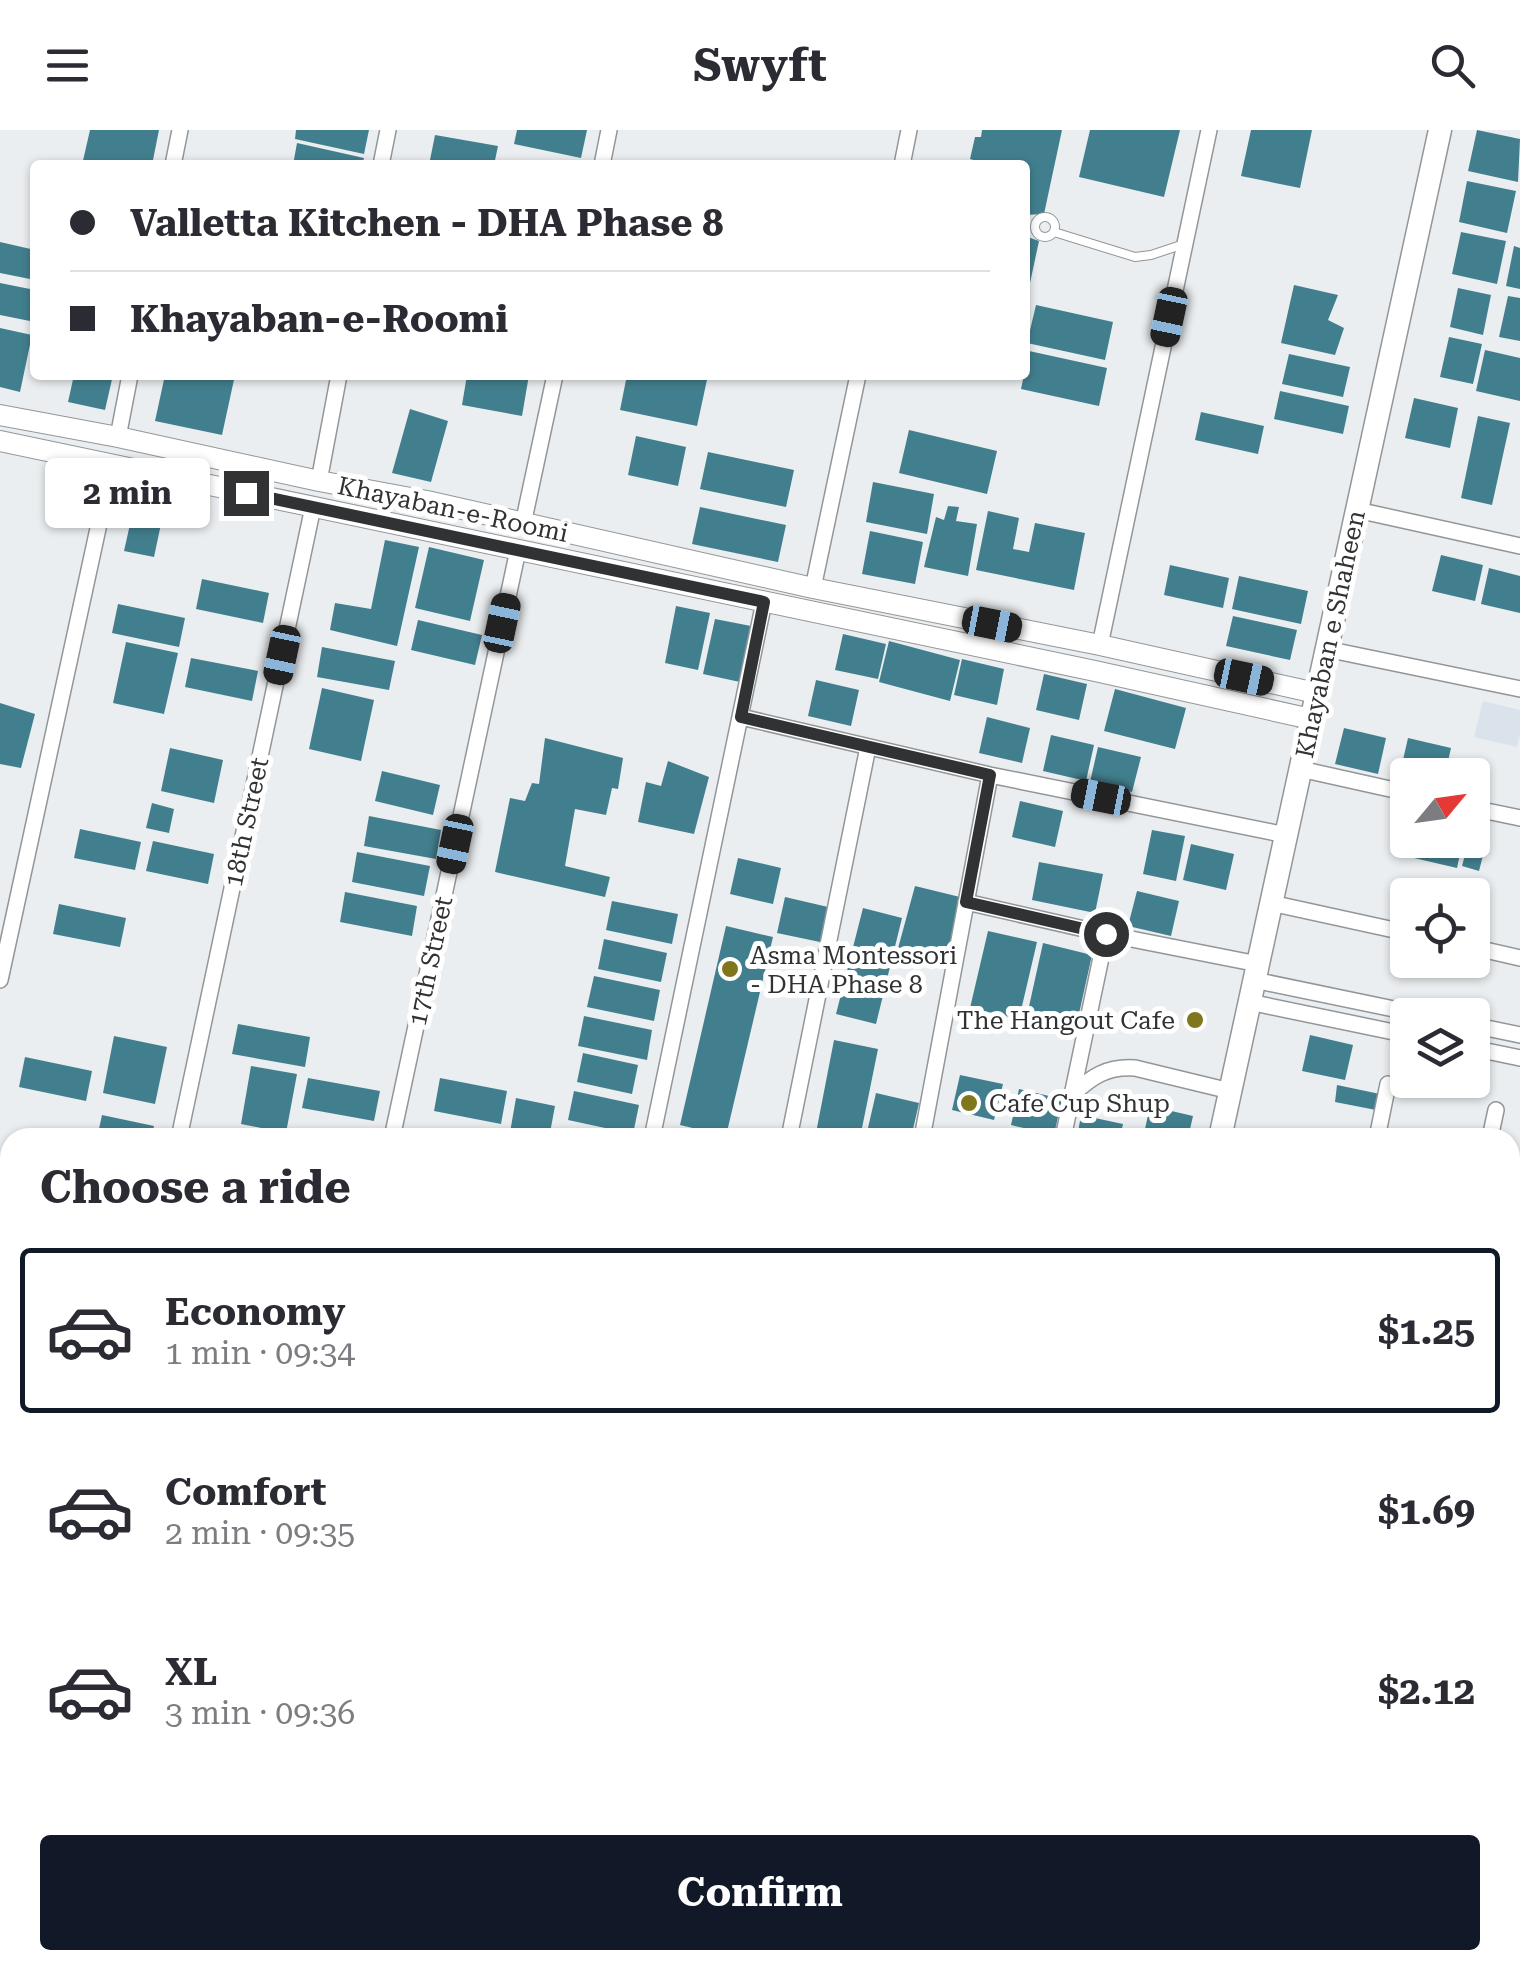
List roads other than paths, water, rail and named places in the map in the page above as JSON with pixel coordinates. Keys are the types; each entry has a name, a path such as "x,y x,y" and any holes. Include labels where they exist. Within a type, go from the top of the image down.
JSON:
{"main road":[{"name":"Khayaban e Shaheen","path":"1222,1128 1440,130"}],"street":[{"path":"174,160 180,130"},
{"path":"382,160 388,130"},
{"path":"603,160 609,130"},
{"path":"903,160 909,130"},
{"path":"1100,645 1209,130"},
{"path":"118,436 129,380"},
{"path":"319,481 339,380"},
{"path":"523,524 554,380"},
{"path":"814,588 857,380"},
{"name":"Khayaban-e-Roomi","path":"0,415 427,501 814,588 1316,693"},
{"name":"Khayaban-e-Roomi","path":"0,441 1311,719"},
{"path":"0,980 112,464"},
{"path":"372,519 385,508 384,499 373,491"},
{"path":"419,529 413,522 413,512 418,504 427,501"},
{"name":"18th Street","path":"181,1128 313,507"},
{"path":"1357,510 1520,546"},
{"name":"17th Street","path":"394,1128 518,550"},
{"path":"656,1128 764,602"},
{"path":"1326,649 1520,689"},
{"path":"741,717 990,775 1286,835"},
{"path":"792,1128 868,746"},
{"path":"1300,769 1390,789"},
{"path":"924,1128 990,775"},
{"path":"1490,812 1520,818"},
{"path":"966,902 1106,934 1390,1029"},
{"path":"1271,903 1390,929"},
{"path":"1065,1128 1106,934"},
{"path":"1490,951 1520,958"},
{"path":"1254,982 1390,1009"},
{"path":"1490,1029 1520,1035"},
{"path":"1490,1052 1520,1058"},
{"path":"1072,1095 1090,1078 1122,1067 1230,1090"},
{"path":"1379,1128 1388,1084"},
{"path":"1492,1128 1496,1110"}],"lane":[{"path":"1054,232 1134,257 1184,244"}],"place":[{"name":"Asma Montessori - DHA Phase 8","path":"730,969"},
{"name":"The Hangout Cafe","path":"1195,1020"},
{"name":"Cafe Cup Shup","path":"969,1103"}]}
